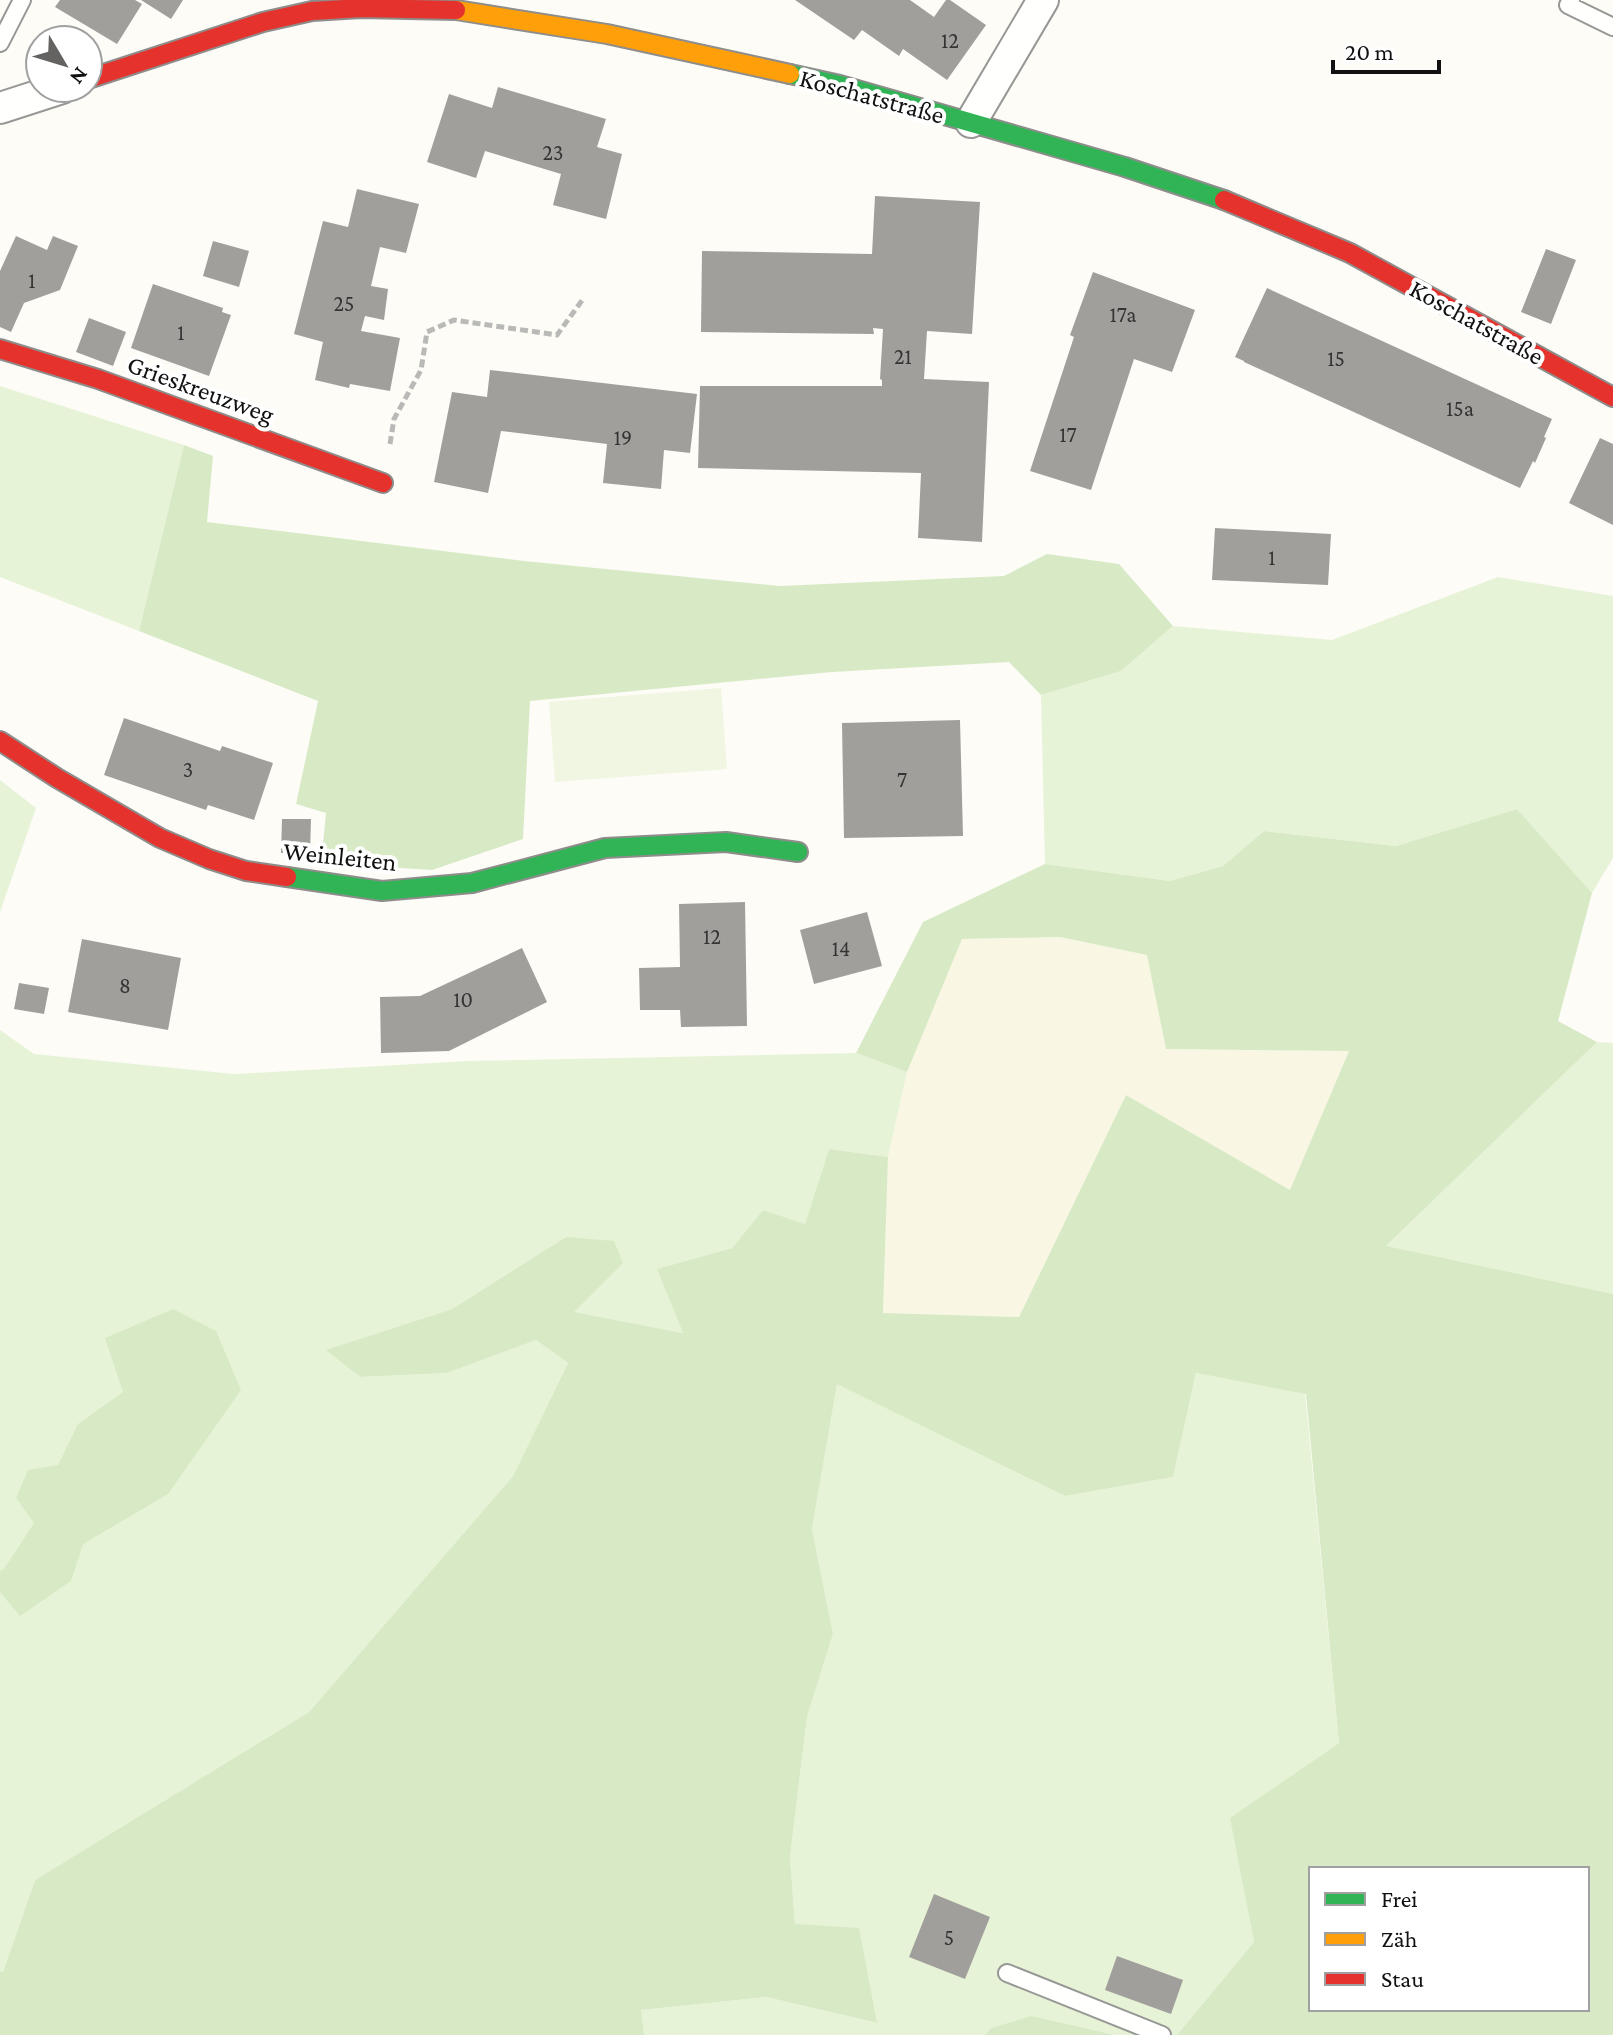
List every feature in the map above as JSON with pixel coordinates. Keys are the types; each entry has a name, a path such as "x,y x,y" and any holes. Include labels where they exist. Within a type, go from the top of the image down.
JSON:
{"street":[{"path":"971,122 1043,0"},
{"name":"Koschatstraße","path":"104,74 263,22 312,11 361,8 456,10 607,34 840,85 1125,167 1226,201 1350,253 1613,397"},
{"path":"0,108 24,100"},
{"name":"Grieskreuzweg","path":"0,349 98,379 383,483"},
{"name":"Weinleiten","path":"0,741 160,838 209,859 246,871 382,891 472,883 605,848 726,842 798,852"}],"lane":[{"path":"0,43 22,0"},
{"path":"1570,3 1613,27"},
{"path":"1007,1973 1162,2035"}],"path":[{"path":"383,483 394,419 421,370 427,332 454,320 557,335 583,299"}],"shaded area":[{"path":"1060,937 1148,955 1166,1049 1349,1051 1290,1191 1126,1095 1019,1317 883,1313 888,1157 907,1072 961,939"}],"green space":[{"path":"0,386 184,445 139,631 0,577"},
{"path":"184,445 213,456 207,522 524,561 780,586 1004,576 1047,554 1119,564 1173,626 1121,671 1041,695 1009,662 832,672 530,701 523,839 432,870 321,863 326,813 296,804 318,701 139,631"},
{"path":"1498,577 1613,596 1613,858 1592,893 1517,809 1396,846 1264,831 1223,866 1170,881 1045,864 1041,695 1121,671 1173,626 1332,640"},
{"path":"721,688 727,769 555,782 549,702"},
{"path":"0,780 36,808 0,912"},
{"path":"1517,809 1592,893 1558,1021 1597,1042 1386,1246 1613,1294 1613,2035 1177,2035 1254,1942 1230,1818 1339,1743 1306,1394 1196,1373 1173,1477 1065,1496 837,1384 812,1529 833,1634 807,1717 790,1857 795,1924 859,1928 877,2023 766,1997 641,2010 644,2035 0,2035 0,1971 3,1972 35,1880 309,1712 513,1476 568,1363 536,1340 447,1373 360,1377 326,1350 452,1309 566,1237 614,1241 623,1263 574,1312 683,1333 657,1269 732,1248 763,1210 805,1224 829,1149 888,1157 883,1313 1019,1317 1126,1095 1290,1190 1349,1051 1166,1049 1147,955 1060,937 962,939 907,1072 856,1053 923,922 1045,864 1170,881 1223,866 1264,831 1396,846"},
{"path":"0,1030 34,1054 234,1074 468,1061 856,1053 907,1072 888,1157 829,1149 805,1225 763,1210 732,1248 658,1269 683,1333 573,1312 566,1237 452,1309 327,1350 360,1377 447,1373 536,1340 568,1363 513,1476 309,1712 35,1880 3,1972 0,1971"},
{"path":"1597,1042 1613,1043 1613,1294 1385,1247"},
{"path":"173,1309 216,1331 241,1390 168,1494 83,1544 71,1581 20,1616 0,1592 0,1571 34,1523 16,1498 28,1470 58,1465 78,1424 123,1392 105,1338"},
{"path":"1196,1373 1305,1393 1339,1743 1231,1818 1254,1942 1177,2035 1115,2035 1031,2017 991,2028 985,2035 644,2035 640,2010 766,1997 876,2023 795,1924 790,1857 807,1717 833,1634 812,1529 837,1383 1065,1496 1173,1477"},
{"path":"1031,2016 1115,2035 985,2035 991,2028"}],"building":[{"path":"60,0 135,0 142,4 117,44 104,36 104,24 83,24 55,7"},
{"path":"141,0 183,0 171,19"},
{"path":"795,0 910,0 934,17 946,0 950,0 986,25 947,80 903,49 899,56 862,30 854,40"},
{"path":"498,87 606,119 597,147 622,154 606,219 553,205 561,174 485,151 476,178 427,162 449,94 492,108"},
{"path":"357,189 419,204 406,253 380,247 371,286 388,289 384,320 365,316 361,331 400,338 390,391 350,384 349,388 315,380 323,342 294,334 323,221 348,227"},
{"path":"875,196 980,202 972,334 927,331 924,379 989,382 982,542 918,538 921,473 698,468 700,386 882,386 883,329 873,328 874,334 701,332 702,251 872,254"},
{"path":"16,236 47,250 53,236 78,246 60,290 24,303 11,332 0,327 0,271"},
{"path":"213,241 249,251 239,287 203,276"},
{"path":"1546,249 1576,260 1551,324 1521,312"},
{"path":"1093,272 1195,310 1172,372 1134,359 1091,490 1030,471 1074,337 1070,335"},
{"path":"153,284 223,308 222,312 231,315 209,376 131,348"},
{"path":"1267,288 1552,419 1535,463 1533,461 1520,488 1235,357"},
{"path":"89,318 126,332 113,366 76,352"},
{"path":"490,370 697,394 690,453 664,450 661,489 603,483 607,444 501,431 488,493 434,482 452,392 487,397"},
{"path":"1600,438 1613,444 1613,525 1569,503"},
{"path":"1215,528 1331,534 1328,585 1212,580"},
{"path":"124,718 220,751 222,746 273,763 254,820 208,805 206,810 104,775"},
{"path":"960,720 963,836 844,838 842,723"},
{"path":"282,819 311,819 310,853 281,853"},
{"path":"745,902 747,1026 681,1027 680,1010 640,1010 639,968 680,967 679,904"},
{"path":"867,912 882,966 814,984 800,930"},
{"path":"82,939 181,958 168,1030 68,1012"},
{"path":"522,948 547,1002 449,1051 381,1053 380,997 420,996"},
{"path":"19,983 49,988 44,1014 14,1009"},
{"path":"934,1894 990,1917 965,1979 909,1957"},
{"path":"1117,1956 1183,1980 1171,2014 1105,1990"}],"traffic: fast":[{"path":"790,74 840,85 1125,167 1224,200"},
{"path":"287,877 382,891 472,883 605,848 726,842 798,852"}],"traffic: slow":[{"path":"456,10 607,34 790,74"}],"traffic: jam":[{"path":"104,74 263,22 312,11 361,8 456,10"},
{"path":"1224,200 1350,253 1613,397"},
{"path":"0,349 98,379 383,483"},
{"path":"0,741 160,838 246,871 287,877"}]}
